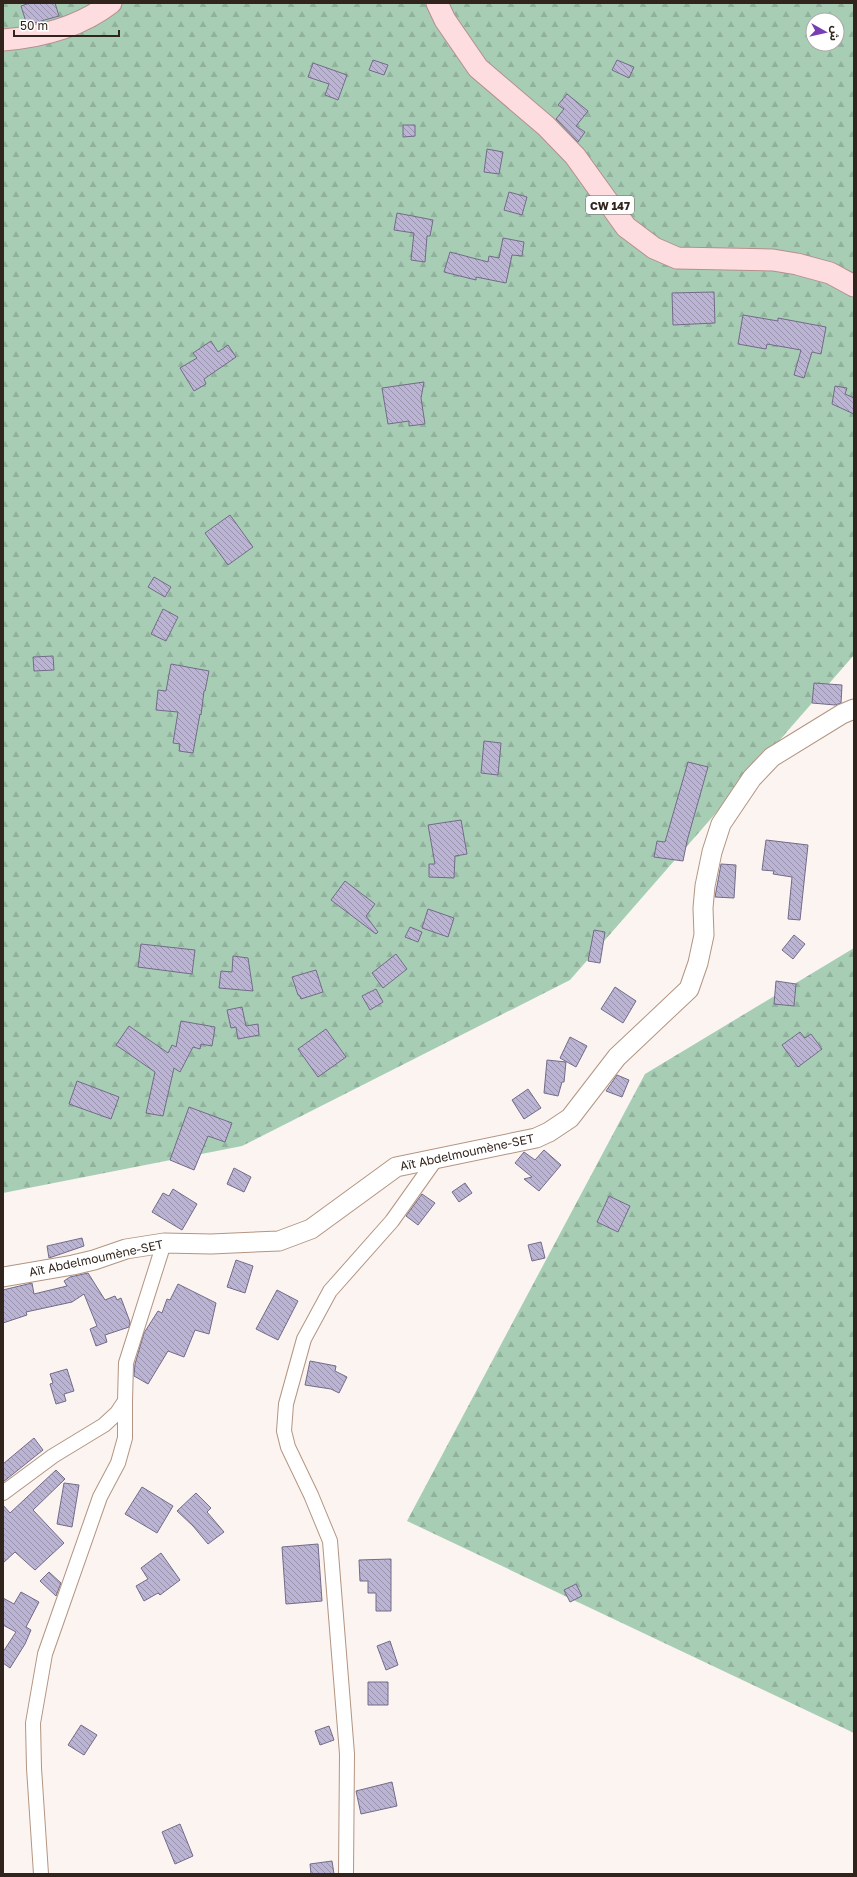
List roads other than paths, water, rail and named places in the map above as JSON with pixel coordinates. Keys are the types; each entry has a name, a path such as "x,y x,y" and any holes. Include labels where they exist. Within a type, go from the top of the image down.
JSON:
{"main road":[{"path":"3,40 26,38 68,27 96,14 111,3"},
{"name":"CW 147","path":"437,3 445,20 478,68 546,126 575,156 626,227 654,248 677,258 773,260 797,264 830,273 854,286"}],"street":[{"name":"Aït Abdelmoumène-SET","path":"3,1277 73,1265 94,1260 126,1249 164,1243 211,1244 279,1240 311,1229 396,1167 536,1138 549,1132 570,1118 617,1057 689,989 698,962 704,935 703,908 705,886 712,852 721,824 752,778 772,757 842,714 854,709"},
{"path":"346,1874 347,1754 330,1541 311,1495 288,1447 284,1431 286,1404 304,1339 330,1291 392,1221 436,1159"},
{"path":"41,1874 34,1768 33,1723 45,1654 100,1497 118,1464 124,1438 126,1363 164,1243"},
{"path":"3,1493 52,1456 104,1425 125,1401"}]}
